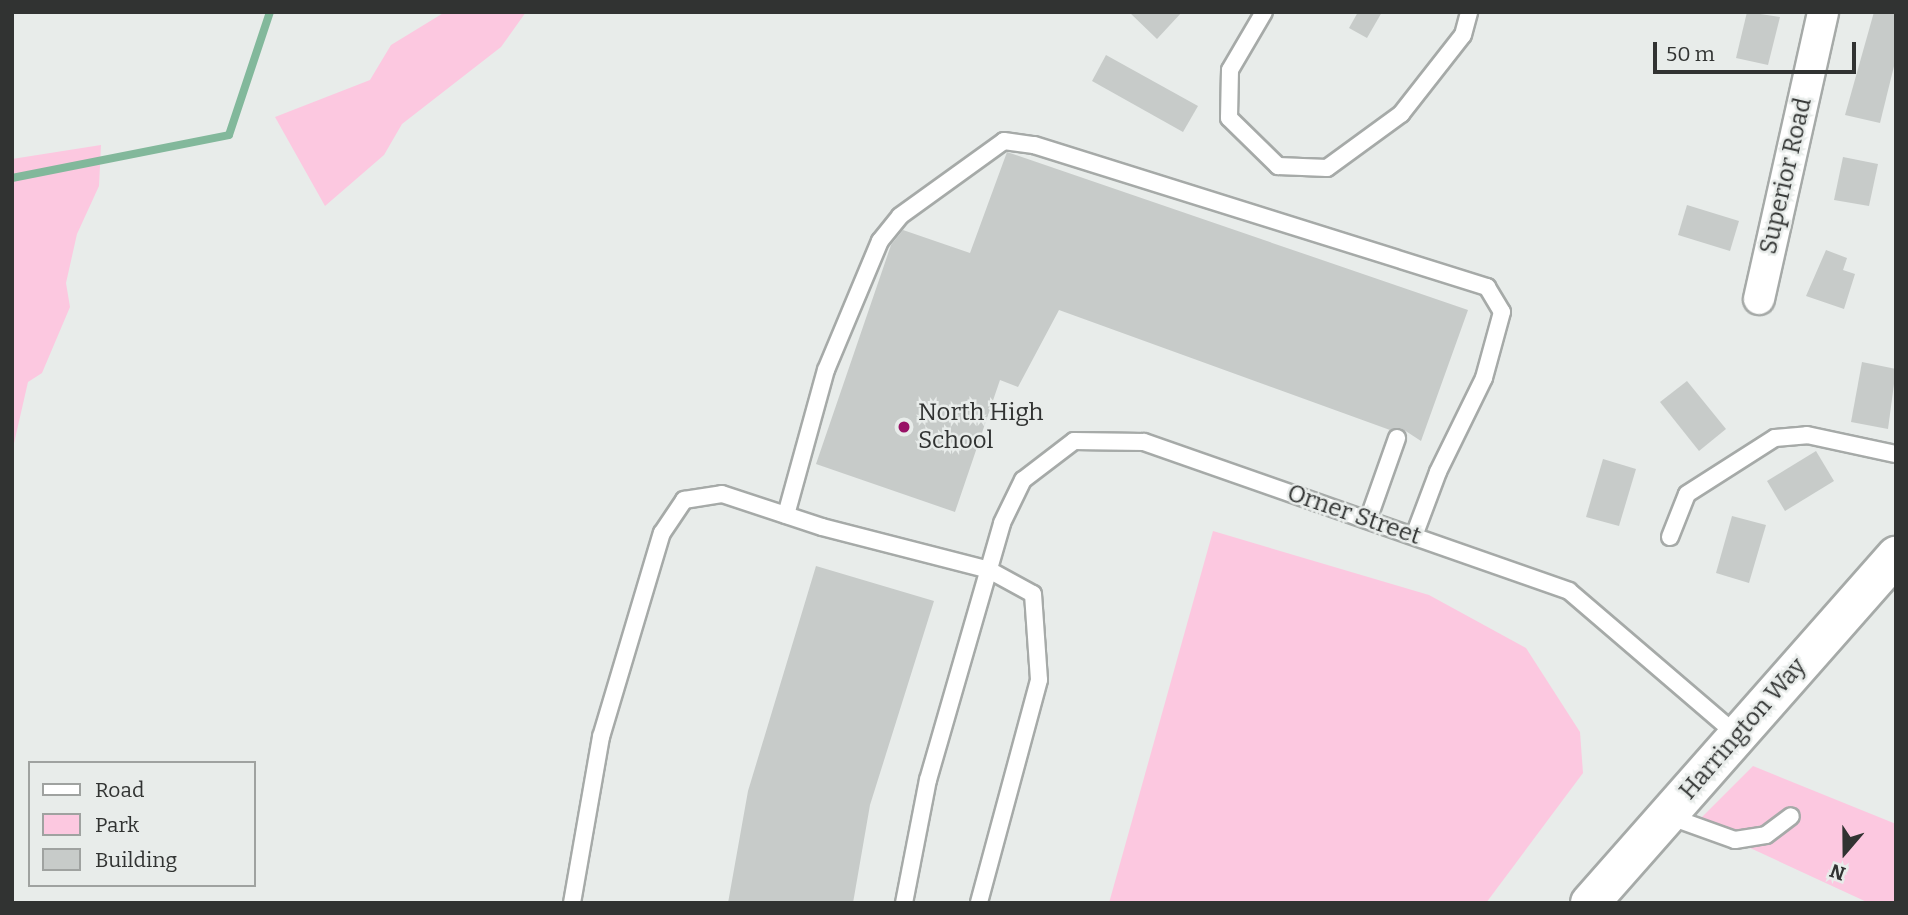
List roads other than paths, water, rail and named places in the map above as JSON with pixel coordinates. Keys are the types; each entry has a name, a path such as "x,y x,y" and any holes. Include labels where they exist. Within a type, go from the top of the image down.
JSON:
{"street":[{"name":"Superior Road","path":"1759,299 1823,12"},
{"name":"Harrington Way","path":"1590,903 1740,737 1896,555"}],"lane":[{"path":"1264,12 1230,70 1228,118 1278,166 1327,168 1401,114 1463,35 1469,12"},
{"path":"786,514 826,370 880,241 900,216 1004,141 1034,145 1487,287 1502,312 1485,378 1438,472 1414,536"},
{"path":"1670,537 1687,494 1775,438 1807,435 1896,454"},
{"path":"1368,520 1397,438"},
{"name":"Orner Street","path":"904,903 928,780 1002,523 1023,480 1074,441 1144,442 1569,591 1740,737"},
{"path":"572,903 601,737 662,533 684,500 697,495 722,494 989,570 1034,594 1039,680 979,903"},
{"path":"1668,816 1735,840 1766,835 1791,816"}],"waterway":[{"path":"12,178 229,135 270,12"}],"place":[{"name":"North High School","path":"904,427"}]}
